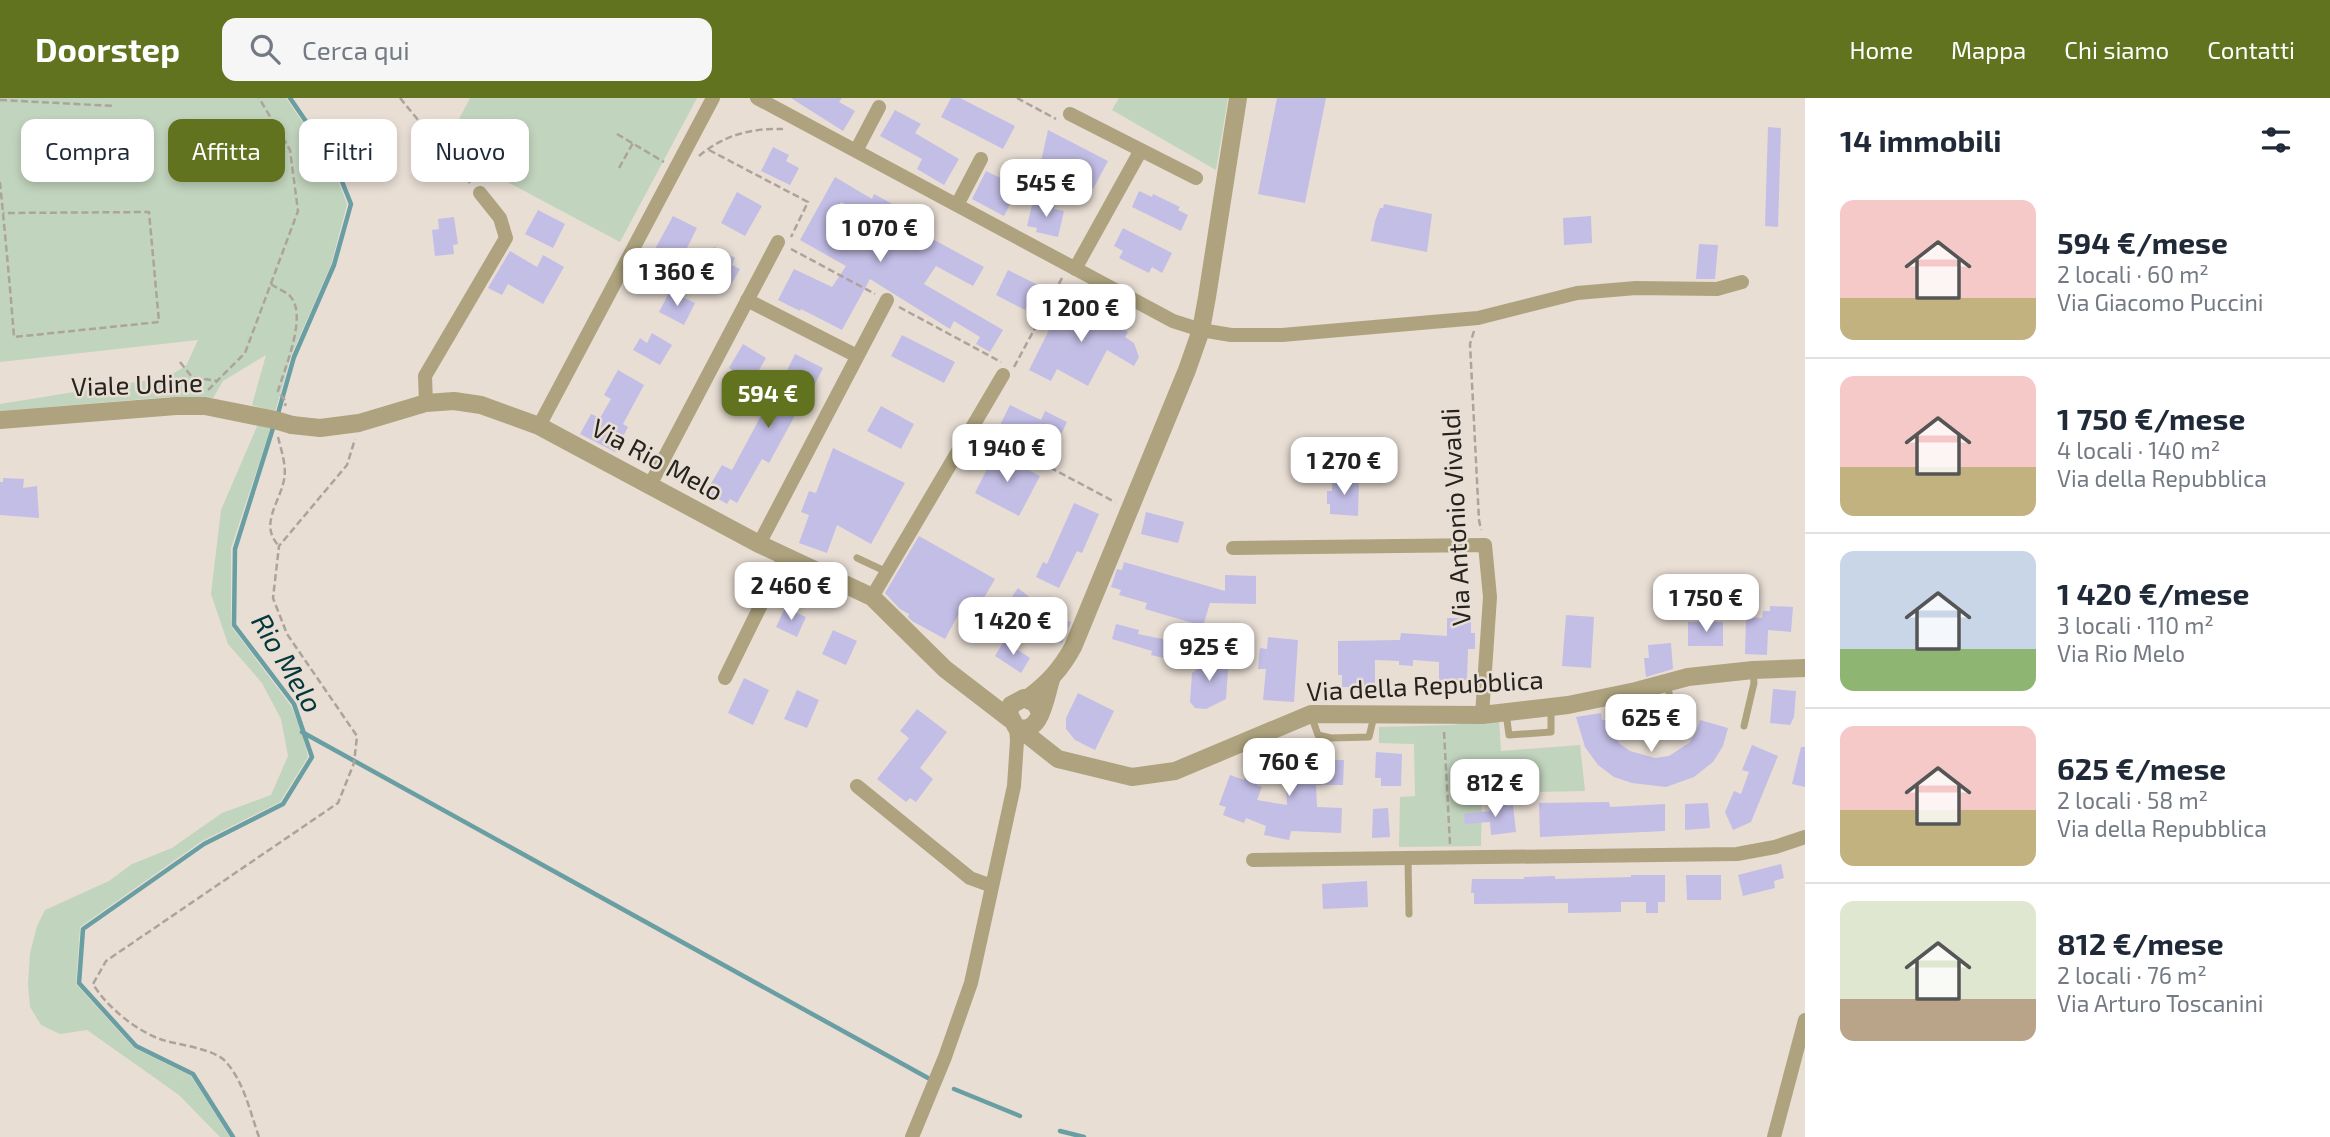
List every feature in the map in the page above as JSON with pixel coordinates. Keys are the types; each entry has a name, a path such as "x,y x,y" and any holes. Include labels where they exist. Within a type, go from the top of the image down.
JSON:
{"street":[{"path":"539,426 713,98"},
{"path":"757,98 1173,321 1200,330 1231,335 1282,335 1478,318 1577,293 1636,288 1717,289 1742,282"},
{"path":"912,1137 945,1057 971,983 1014,786 1017,741 1011,705 1051,680 1073,647 1187,370 1200,330 1219,229 1238,98"},
{"path":"856,151 880,107"},
{"path":"1070,114 1196,178"},
{"path":"1072,267 1141,150"},
{"path":"957,205 981,159"},
{"path":"426,403 425,376 506,238 500,218 480,193"},
{"path":"649,487 747,300 782,244"},
{"path":"747,300 857,356"},
{"path":"759,544 887,300"},
{"path":"872,597 1003,375"},
{"name":"Via Rio Melo","path":"282,423 320,428 359,423 426,403 453,401 481,405 539,426 759,544 872,597 945,669 1015,725"},
{"name":"Viale Udine","path":"0,420 192,406 253,414 282,423"},
{"path":"1233,548 1485,545"},
{"name":"Via Antonio Vivaldi","path":"1482,715 1490,597 1485,545"},
{"path":"725,678 785,556"},
{"name":"Via della Repubblica","path":"1015,725 1058,759 1132,777 1175,771 1311,714 1482,715 1551,707 1636,691 1688,677 1805,668"},
{"path":"1015,725 1030,728 1039,715 1051,680"},
{"name":"Via Rio Melo","path":"972,691 1023,699"},
{"path":"1023,699 1037,704 1058,759"},
{"path":"858,786 970,878 992,886"},
{"path":"1254,860 1737,854 1774,848 1805,837"},
{"path":"1774,1137 1805,1020"}],"lane":[{"path":"857,558 887,572"},
{"path":"1744,726 1754,683 1753,670"},
{"path":"1636,691 1643,707 1648,712 1659,714 1666,711 1671,702 1666,683"},
{"path":"1506,712 1509,735 1550,732 1551,707"},
{"path":"1408,858 1409,914"}],"path":[{"path":"192,406 245,354 298,211 290,150 259,98"},
{"path":"400,98 480,193"},
{"path":"1017,98 1065,124 1070,114"},
{"path":"0,100 24,99 115,106"},
{"path":"698,157 733,135 758,128 789,130"},
{"path":"617,134 675,169"},
{"path":"619,168 632,143"},
{"path":"707,149 808,202 782,244"},
{"path":"0,182 14,337 159,322 149,212 3,213"},
{"path":"1003,375 1013,368 1072,267"},
{"path":"0,277 9,276"},
{"path":"271,284 289,295 298,309 298,327 278,391 286,402 282,423 285,471 269,527 272,539 279,547"},
{"name":"Via Antonio Vivaldi","path":"1478,318 1470,344 1479,520 1485,545"},
{"path":"180,362 192,377 217,381"},
{"path":"259,1137 239,1080 225,1059 185,1044 160,1039 139,1028 101,998 93,984 106,961 338,803 355,761 357,736 287,634 273,598 279,547 347,465 359,423"},
{"path":"973,426 1130,510"},
{"path":"1444,715 1451,857"}],"green space":[{"path":"0,98 286,98 300,119 299,182 339,182 347,204 331,265 291,356 275,412 252,405 266,355 223,381 213,398 168,397 0,411 0,404 167,377 186,366 198,340 0,362"},
{"path":"470,98 697,98 620,242 508,182 529,182 529,119 459,119"},
{"path":"1119,98 1228,98 1216,170 1112,110"},
{"path":"258,424 271,427 231,548 231,626 291,706 302,732 308,757 280,802 202,841 80,927 76,984 134,1048 191,1076 230,1137 220,1137 179,1095 87,1030 60,1034 41,1025 30,1007 28,984 30,953 37,926 45,910 109,881 132,864 172,848 222,813 271,795 288,756 281,719 262,683 228,644 211,594 221,510"},
{"path":"1499,720 1501,751 1580,745 1585,791 1482,793 1481,846 1399,847 1400,797 1415,796 1414,744 1379,743 1379,727 1451,725"}],"building":[{"path":"791,98 842,98 839,102 855,111 843,131"},
{"path":"951,98 960,98 1015,126 1003,149 941,117"},
{"path":"1277,98 1326,98 1305,203 1258,194"},
{"path":"895,110 921,124 915,133 959,159 944,185 917,169 922,159 880,136"},
{"path":"1768,127 1781,128 1778,227 1765,226"},
{"path":"1048,130 1108,161 1093,189 1086,186 1084,189 1040,166"},
{"path":"773,147 789,155 786,161 799,168 790,185 761,171"},
{"path":"986,171 1019,187 1004,216 972,199"},
{"path":"835,177 872,199 874,194 896,206 890,216 984,267 973,286 936,266 924,284 1003,330 990,352 976,344 980,337 954,321 950,329 870,279 842,330 778,300 794,269 832,287 846,266 800,240","holes":["841,202 863,215 851,237 829,225"]},
{"path":"1139,191 1152,197 1153,194 1180,207 1178,210 1188,215 1181,231 1132,207"},
{"path":"737,192 762,206 745,236 721,223"},
{"path":"1033,201 1055,205 1054,209 1064,211 1058,237 1036,232 1037,228 1027,226"},
{"path":"1384,204 1432,214 1427,252 1371,241 1375,221"},
{"path":"538,210 565,224 553,248 525,234"},
{"path":"673,216 697,228 680,262 655,249"},
{"path":"1591,216 1592,243 1564,245 1563,218"},
{"path":"454,217 458,244 453,245 454,254 435,256 432,230 439,229 438,219"},
{"path":"1123,228 1172,253 1162,273 1152,267 1149,273 1119,258 1123,251 1114,246"},
{"path":"1699,244 1718,245 1715,279 1696,279"},
{"path":"714,247 735,258 732,265 740,269 728,290 700,275"},
{"path":"510,251 537,267 543,255 564,267 543,304 508,284 502,295 488,288"},
{"path":"1008,270 1038,285 1025,310 996,295"},
{"path":"670,291 695,303 684,325 659,312"},
{"path":"1066,296 1094,313 1095,310 1128,332 1125,337 1134,343 1139,357 1134,366 1107,350 1088,386 1057,369 1051,381 1029,370"},
{"path":"652,333 672,345 660,365 633,350 640,338 647,343"},
{"path":"902,335 955,362 944,383 891,356"},
{"path":"743,344 766,358 752,382 729,368"},
{"path":"795,354 823,368 801,412 798,410 769,463 762,459 737,503 730,499 727,504 706,492 722,465 732,470 763,412 766,414"},
{"path":"618,370 644,385 623,424 628,427 615,452 580,434 591,414 600,418 611,399 604,395"},
{"path":"1010,405 1041,420 1045,411 1067,422 1051,455 998,429"},
{"path":"881,406 914,424 901,449 867,431"},
{"path":"833,448 905,483 871,544 837,525 827,553 799,543 809,515 801,512 809,491 816,493"},
{"path":"995,453 1040,476 1019,516 975,493"},
{"path":"3,478 24,479 23,488 37,486 39,518 0,515 0,482 3,482"},
{"path":"1332,478 1359,478 1358,516 1330,514 1327,491 1332,491"},
{"path":"1074,503 1099,514 1082,553 1077,551 1059,588 1036,577 1043,562 1047,564"},
{"path":"1146,512 1184,522 1178,543 1141,534"},
{"path":"919,536 995,579 975,613 963,606 945,639 912,621 908,617 909,614 900,609 885,593"},
{"path":"1124,562 1225,591 1225,575 1256,576 1256,604 1210,603 1203,626 1145,609 1147,603 1119,595 1121,590 1111,587 1117,569 1122,570"},
{"path":"1018,588 1057,619 1071,622 1062,643 1046,640 1047,632 1011,604 1014,600 1011,598"},
{"path":"1770,606 1793,607 1791,632 1768,630 1767,655 1745,654 1746,617 1762,618 1763,611 1770,611"},
{"path":"785,608 806,617 797,637 776,627"},
{"path":"1566,615 1594,617 1591,668 1562,666"},
{"path":"1447,618 1471,618 1475,649 1468,649 1467,680 1439,680 1439,662 1413,660 1413,666 1399,665 1399,661 1375,660 1375,687 1342,687 1342,675 1338,675 1338,641 1400,640 1401,633 1447,636"},
{"path":"1688,622 1723,622 1723,646 1688,646"},
{"path":"1116,624 1139,630 1138,634 1172,641 1168,659 1151,655 1152,651 1112,639"},
{"path":"833,630 857,641 846,665 822,654"},
{"path":"1268,637 1298,640 1294,702 1263,700 1266,669 1258,669 1260,648 1267,649"},
{"path":"1004,641 1030,658 1021,673 995,656"},
{"path":"1671,643 1673,669 1646,677 1644,658 1649,658 1648,645"},
{"path":"1203,656 1219,657 1228,670 1226,699 1206,709 1195,708 1190,702 1192,673 1199,668 1194,662"},
{"path":"744,678 769,690 753,725 728,713"},
{"path":"1773,689 1796,691 1794,717 1790,725 1770,723"},
{"path":"797,690 819,700 807,728 784,719"},
{"path":"1078,693 1114,711 1095,750 1075,740 1066,729 1066,718"},
{"path":"917,709 947,732 920,768 933,779 916,802 910,798 906,802 877,779 909,738 900,731"},
{"path":"1601,713 1602,720 1607,720 1612,734 1620,744 1630,751 1655,758 1669,756 1689,743 1700,720 1728,728 1723,746 1713,762 1694,777 1666,787 1632,783 1614,777 1598,765 1585,747 1576,717"},
{"path":"1314,743 1315,760 1344,760 1343,785 1316,785 1317,807 1342,808 1341,833 1291,831 1289,840 1264,835 1266,826 1246,818 1244,823 1223,815 1226,807 1219,805 1230,775 1244,780 1246,774 1259,779 1257,785 1262,787 1257,800 1287,805 1285,769 1290,768 1290,762 1294,762 1293,744"},
{"path":"1752,745 1778,756 1751,822 1733,830 1725,812 1734,791 1741,794 1749,772 1742,770"},
{"path":"1801,747 1805,747 1805,787 1792,784"},
{"path":"1376,752 1402,754 1401,786 1381,786 1381,778 1375,778"},
{"path":"1609,802 1610,807 1665,804 1665,831 1540,837 1539,803"},
{"path":"1507,803 1507,806 1513,805 1516,832 1491,835 1490,822 1465,824 1464,814 1490,811 1489,805"},
{"path":"1708,803 1710,828 1685,830 1685,804"},
{"path":"1388,808 1390,837 1372,838 1373,809"},
{"path":"1781,864 1784,878 1774,881 1775,888 1743,896 1738,875"},
{"path":"1665,875 1665,902 1658,902 1658,913 1646,913 1646,902 1621,902 1621,912 1568,913 1568,903 1474,904 1474,893 1471,893 1472,879"},
{"path":"1686,875 1721,875 1721,900 1687,900"},
{"path":"1367,881 1368,907 1323,909 1322,884"}],"waterway":[{"name":"Rio Melo","path":"277,417 294,357 334,265 351,204 335,164 290,98"},
{"name":"Rio Melo","path":"233,1137 193,1074 136,1046 79,983 83,929 204,844 283,804 312,757 294,704 234,625 235,549 274,425"},
{"path":"302,732 928,1078"},
{"path":"954,1089 1020,1116"},
{"path":"1060,1131 1084,1137"}]}
